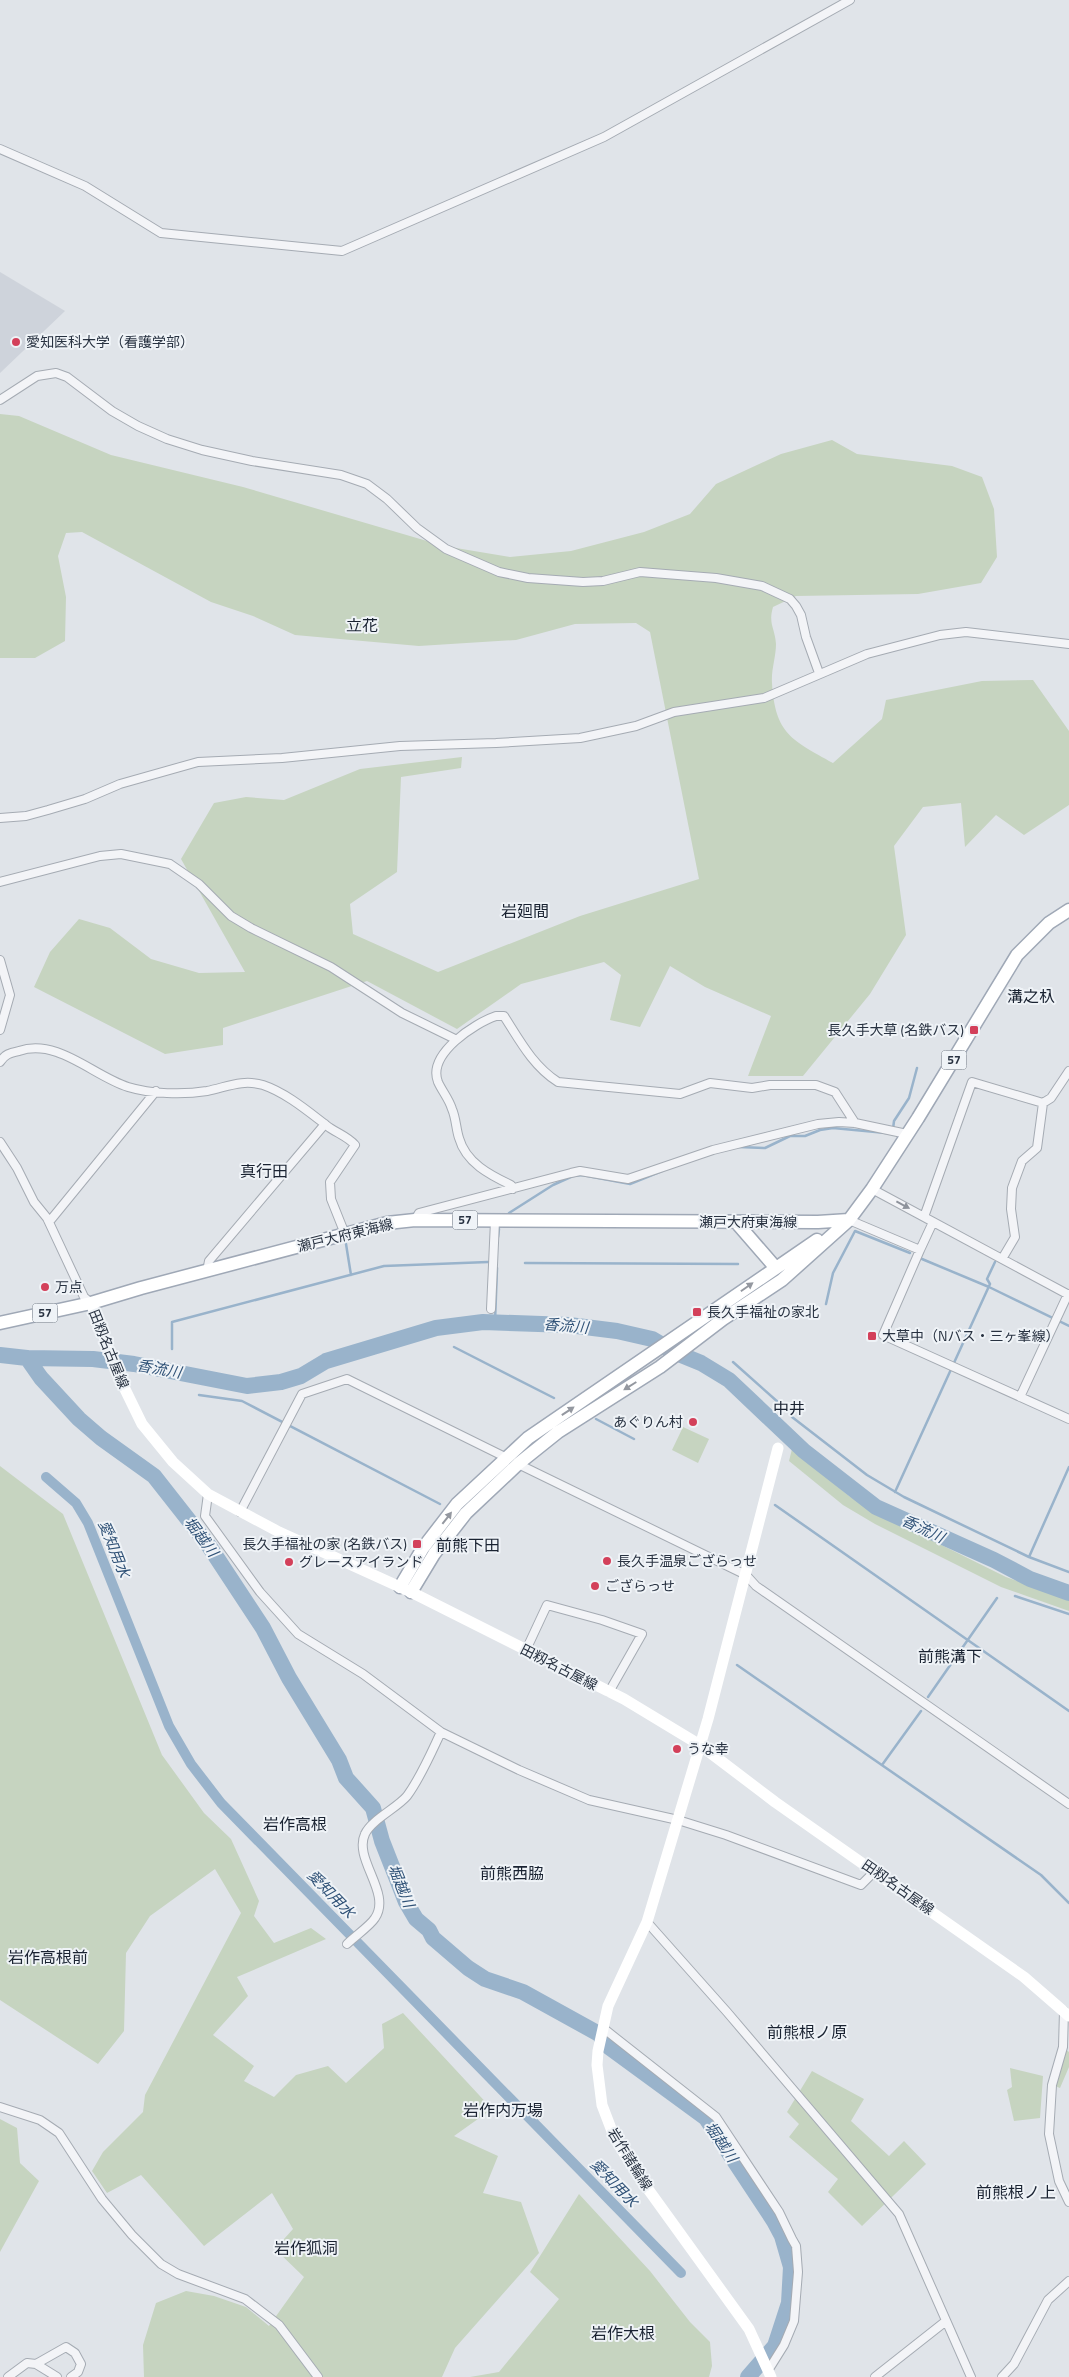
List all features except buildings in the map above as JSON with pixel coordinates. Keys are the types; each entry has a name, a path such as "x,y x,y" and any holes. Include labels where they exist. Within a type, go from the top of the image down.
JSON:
{"main road":[{"name":"瀬戸大府東海線","path":"406,1589 466,1512 518,1464 558,1432 671,1359 782,1280 849,1220 872,1189 907,1134 1017,956 1049,923 1069,910"},
{"name":"瀬戸大府東海線","path":"0,1323 91,1303 387,1223 415,1220 818,1222 849,1220"},
{"name":"瀬戸大府東海線","path":"406,1589 423,1548 458,1504 505,1457 528,1438 654,1354 775,1267 849,1220"},
{"path":"736,1222 775,1267"},
{"name":"田籾名古屋線","path":"91,1303 105,1344 142,1424 187,1478 208,1494 240,1512 406,1589 609,1692 700,1745 775,1802 1024,1977 1066,2014"},
{"name":"岩作諸輪線","path":"769,2370 758,2343 615,2139 599,2091 598,2050 608,2006 648,1922 700,1745 778,1448"}],"street":[{"path":"0,150 85,186 161,233 342,251 604,137 850,0"},
{"path":"0,400 38,376 56,373 67,377 112,411 138,426 167,439 202,450 252,461 341,475 367,484 387,499 417,528 446,549 499,572 528,578 583,582 603,581 640,572 716,578 762,586 790,599 796,606 801,615 806,637 819,673"},
{"path":"0,818 26,816 48,810 85,799 120,784 198,762 282,758 400,746 504,743 580,738 636,726 674,712 764,698 867,654 950,633 966,632 1069,644"},
{"path":"0,882 52,867 107,855 121,854 170,864 200,884 231,916 251,928 331,967 402,1013 455,1039"},
{"path":"0,960 10,995 0,1030"},
{"path":"513,1190 511,1185 478,1167 459,1140 449,1100 437,1080 440,1061 455,1039 489,1019 504,1016 544,1073 558,1082 680,1094 710,1083 752,1088 770,1085 816,1085 835,1092 855,1124"},
{"path":"0,1062 4,1055 22,1050 58,1052 120,1084 136,1089 207,1091 240,1082 262,1085 278,1092 355,1145 330,1182 331,1199 345,1234"},
{"path":"924,1217 972,1082 1043,1103 1051,1098 1069,1071"},
{"path":"49,1222 156,1091"},
{"path":"1002,1259 1015,1237 1010,1209 1012,1188 1022,1161 1037,1148 1043,1103"},
{"path":"207,1271 209,1261 325,1124"},
{"path":"415,1220 419,1213 580,1171 628,1179 713,1150 818,1124 855,1124 907,1134"},
{"path":"0,1142 17,1168 34,1202 49,1222 84,1297 91,1303"},
{"path":"872,1189 1069,1295 1020,1397"},
{"path":"491,1309 494,1220"},
{"path":"849,1220 920,1250"},
{"path":"933,1222 883,1335 1069,1419"},
{"path":"240,1512 302,1394 347,1379 505,1457"},
{"path":"518,1464 746,1575 756,1586 1069,1804"},
{"path":"208,1494 205,1516 260,1592 298,1634 363,1674 441,1732 519,1770 589,1800 678,1820 738,1839 861,1885 875,1871"},
{"path":"526,1650 547,1605 602,1620 642,1634 609,1692"},
{"path":"347,1944 375,1918 379,1908 376,1885 365,1858 363,1842 365,1833 406,1797 441,1732"},
{"path":"648,1922 899,2214 971,2377"},
{"path":"1066,2014 1062,2047 1052,2085 1049,2134 1058,2181 1069,2202"},
{"path":"603,2028 716,2117 779,2212 796,2246 798,2272 794,2321 784,2345 769,2370"},
{"path":"0,2107 40,2120 59,2133 102,2199 132,2235 161,2264 178,2274 245,2299 278,2324 318,2377"},
{"path":"1002,2377 1014,2364 1048,2300 1069,2281"},
{"path":"875,2377 946,2321"},
{"path":"36,2364 66,2347 75,2353 81,2364 78,2372 71,2377"},
{"path":"8,2377 27,2363 36,2364 57,2377"}],"shaded area":[{"name":"愛知医科大学（看護学部）","path":"0,272 65,311 0,373"}],"green space":[{"path":"0,414 19,416 111,455 243,487 444,546 510,557 571,551 644,532 690,514 716,484 781,454 832,440 857,454 952,466 982,477 994,509 997,557 981,583 918,594 796,596 773,607 771,622 776,644 772,683 777,714 788,734 796,741 833,763 882,719 886,700 982,681 1033,680 1069,731 1069,805 1024,835 996,815 965,847 961,803 923,807 894,846 906,935 870,994 803,1076 748,1076 771,1016 705,987 670,966 640,1027 610,1020 621,975 604,962 521,984 457,1029 367,981 223,1028 223,1045 165,1054 34,987 50,952 79,919 110,928 151,959 199,973 245,972 181,859 214,803 246,797 284,800 360,769 462,757 461,768 401,777 397,872 350,904 353,934 438,972 580,916 699,879 650,632 636,623 575,624 516,640 419,646 295,635 253,616 211,602 82,532 66,533 58,556 66,597 65,641 35,658 0,658"},
{"path":"683,1427 709,1439 698,1463 672,1450"},
{"path":"792,1449 849,1496 881,1515 1006,1577 1069,1599 1069,1611 1001,1587 875,1524 843,1505 789,1461"},
{"path":"0,1466 63,1514 162,1755 204,1813 231,1839 259,1901 254,1916 274,1943 311,1928 326,1939 237,1977 248,1996 213,2035 254,2066 244,2081 274,2097 296,2075 328,2066 346,2083 384,2048 382,2024 403,2013 492,2109 454,2136 498,2156 483,2193 521,2202 539,2253 455,2348 442,2377 144,2377 143,2345 156,2303 186,2291 214,2296 246,2307 269,2326 304,2277 275,2249 293,2229 272,2193 204,2246 141,2175 107,2193 92,2171 103,2152 143,2112 145,2095 241,1913 215,1869 150,1916 126,1953 124,2031 98,2064 0,2000"},
{"path":"1063,2047 1069,2052 1069,2067 1060,2088 1052,2085"},
{"path":"1010,2068 1043,2076 1040,2118 1014,2121 1007,2090 1012,2087"},
{"path":"812,2071 864,2099 851,2121 889,2156 904,2141 926,2164 862,2226 828,2192 838,2179 789,2137 799,2124 787,2112"},
{"path":"0,2119 17,2128 20,2163 39,2181 0,2252"},
{"path":"579,2194 650,2271 690,2322 710,2342 712,2366 709,2377 470,2377 499,2372 559,2299 530,2272"}],"waterway":[{"path":"893,1129 894,1121 909,1098 917,1068"},
{"path":"739,1147 765,1148 790,1136 805,1136 820,1130 833,1128 886,1133"},
{"path":"509,1213 553,1185 573,1176 582,1175 630,1184 662,1171"},
{"path":"498,1237 499,1229"},
{"path":"826,1304 833,1273 855,1231 910,1253"},
{"path":"346,1244 351,1275"},
{"path":"922,1259 989,1287 1069,1326"},
{"path":"172,1349 172,1322 384,1266 488,1262"},
{"path":"895,1492 990,1284 987,1279 995,1262"},
{"path":"525,1263 738,1264"},
{"path":"495,1322 497,1268"},
{"name":"香流川","path":"0,1355 27,1358 93,1359 134,1364 247,1386 281,1382 301,1376 326,1361 436,1328 483,1322 569,1325 617,1331 652,1339 674,1352 701,1363 729,1380 804,1451 876,1507 994,1560 1030,1579 1069,1593"},
{"path":"454,1347 554,1398"},
{"name":"堀越川","path":"27,1358 41,1378 79,1419 101,1438 154,1476 209,1546 263,1628 289,1678 339,1760 346,1778 373,1808 382,1841 406,1902 416,1919 429,1930 433,1938 468,1968 485,1979 523,1992 599,2034 609,2047 706,2118 774,2221 782,2236 791,2267 789,2303 775,2346 748,2377"},
{"path":"733,1362 779,1403"},
{"path":"199,1395 242,1401 440,1504"},
{"path":"792,1417 867,1475 904,1497 1029,1557 1069,1572"},
{"path":"596,1419 634,1439"},
{"path":"1029,1557 1069,1467"},
{"name":"愛知用水","path":"46,1477 76,1503 88,1523 169,1726 191,1764 221,1803 681,2273"},
{"path":"775,1505 1069,1711"},
{"path":"1015,1596 1069,1614"},
{"path":"928,1697 997,1598"},
{"path":"737,1665 1041,1875 1069,1903"},
{"path":"882,1765 921,1711"}],"place":[{"name":"愛知医科大学（看護学部）","path":"16,342"},
{"name":"長久手大草 (名鉄バス)","path":"974,1030"},
{"name":"万点","path":"45,1287"},
{"name":"長久手福祉の家北","path":"697,1312"},
{"name":"大草中（Nバス・三ヶ峯線）","path":"872,1336"},
{"name":"あぐりん村","path":"693,1422"},
{"name":"長久手福祉の家 (名鉄バス)","path":"417,1544"},
{"name":"長久手温泉ござらっせ","path":"607,1561"},
{"name":"グレースアイランド","path":"289,1562"},
{"name":"ござらっせ","path":"595,1586"},
{"name":"うな幸","path":"677,1749"}],"district":[{"name":"立花","path":"362,625"},
{"name":"岩廻間","path":"525,911"},
{"name":"溝之杁","path":"1031,996"},
{"name":"真行田","path":"264,1171"},
{"name":"中井","path":"789,1408"},
{"name":"前熊下田","path":"468,1545"},
{"name":"前熊溝下","path":"950,1656"},
{"name":"岩作高根","path":"295,1824"},
{"name":"前熊西脇","path":"512,1873"},
{"name":"岩作高根前","path":"48,1957"},
{"name":"前熊根ノ原","path":"807,2032"},
{"name":"岩作内万場","path":"503,2110"},
{"name":"前熊根ノ上","path":"1016,2192"},
{"name":"岩作狐洞","path":"306,2248"},
{"name":"岩作大根","path":"623,2333"}]}
